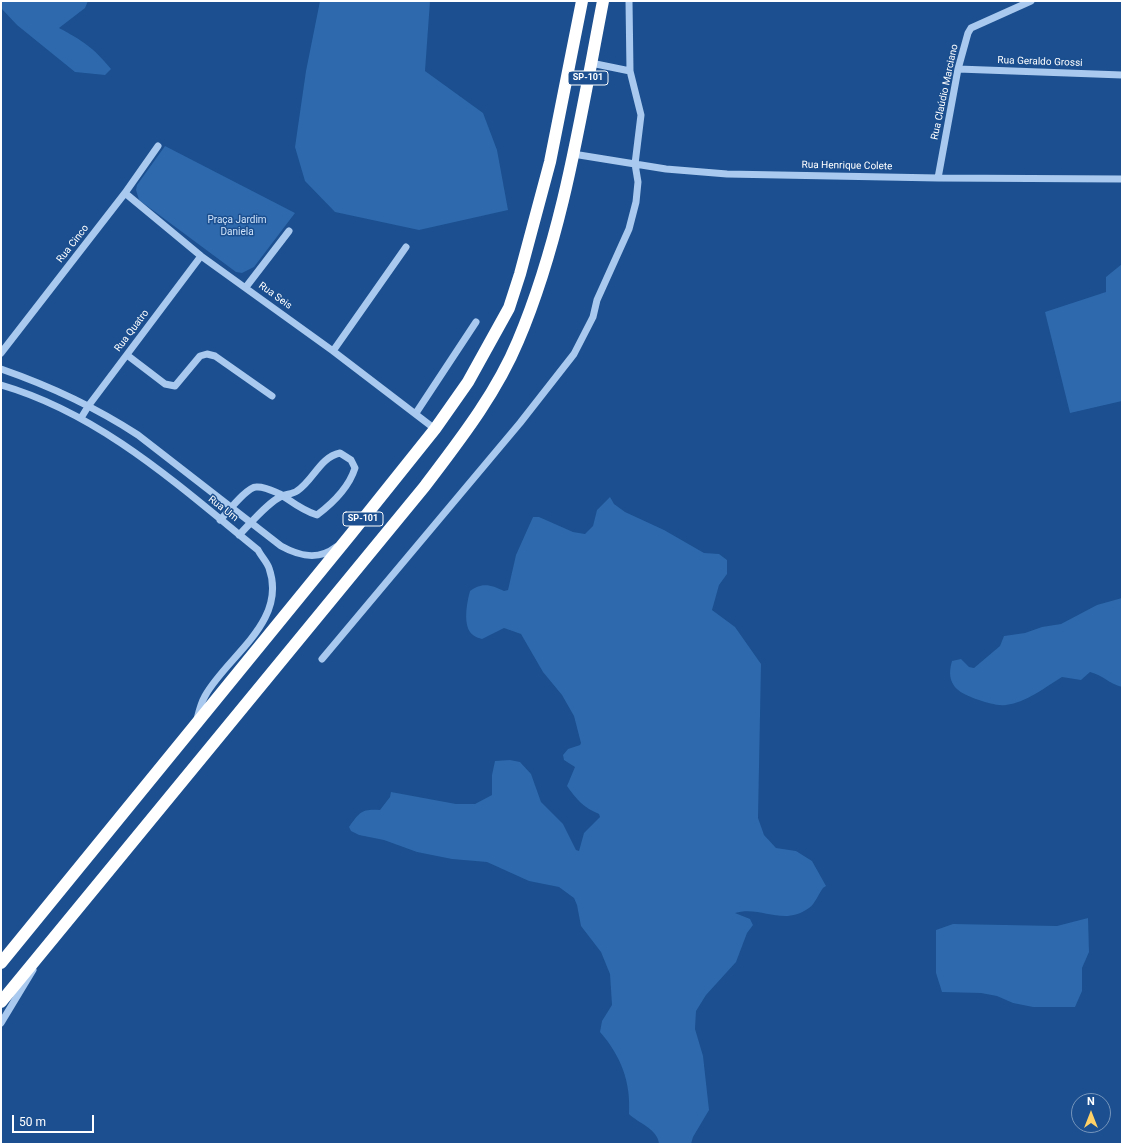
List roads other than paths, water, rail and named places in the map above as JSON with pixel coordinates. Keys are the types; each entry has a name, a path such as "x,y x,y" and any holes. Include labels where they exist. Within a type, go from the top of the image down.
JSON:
{"highway":[{"name":"SP-101","path":"1,963 351,534 435,429 468,382 491,343 509,308 518,280 550,162 582,1"},
{"name":"SP-101","path":"1,1002 425,486 469,427 494,387 518,342 547,259 572,154 604,1"}],"street":[{"path":"322,659 520,423 574,354 593,317 597,300 629,229 636,202 638,182 635,164 641,115 630,71 630,1"},
{"name":"Rua Claúdio Marciano","path":"938,178 958,70 968,33 971,28 1031,1"},
{"path":"591,63 630,71"},
{"name":"Rua Geraldo Grossi","path":"958,70 1122,76"},
{"name":"Rua Cinco","path":"1,354 125,193 158,146"},
{"name":"Rua Henrique Colete","path":"572,154 635,164 727,174 938,178 1122,179"},
{"name":"Rua Seis","path":"125,193 201,256 333,351 435,429"},
{"path":"246,287 289,231"},
{"path":"333,351 406,247"},
{"name":"Rua Quatro","path":"81,418 88,405 201,256"},
{"path":"416,413 476,322"},
{"path":"127,354 165,384 171,386 175,386 200,356 207,354 215,356 272,396"},
{"path":"1,369 59,391 88,405 138,435 232,508 296,554 312,556 329,552 351,534"},
{"name":"Rua Um","path":"1,385 81,418 133,450 258,550 269,567 273,584 271,602 262,625 205,695 196,725"},
{"path":"220,520 252,487 258,486 283,496 307,512 317,515 352,479 355,468 351,460 340,453 333,454 297,491 283,496 251,522 240,535"},
{"path":"1,1023 51,942"}],"park label":[{"name":"Praça Jardim Daniela","path":"237,226"}]}
